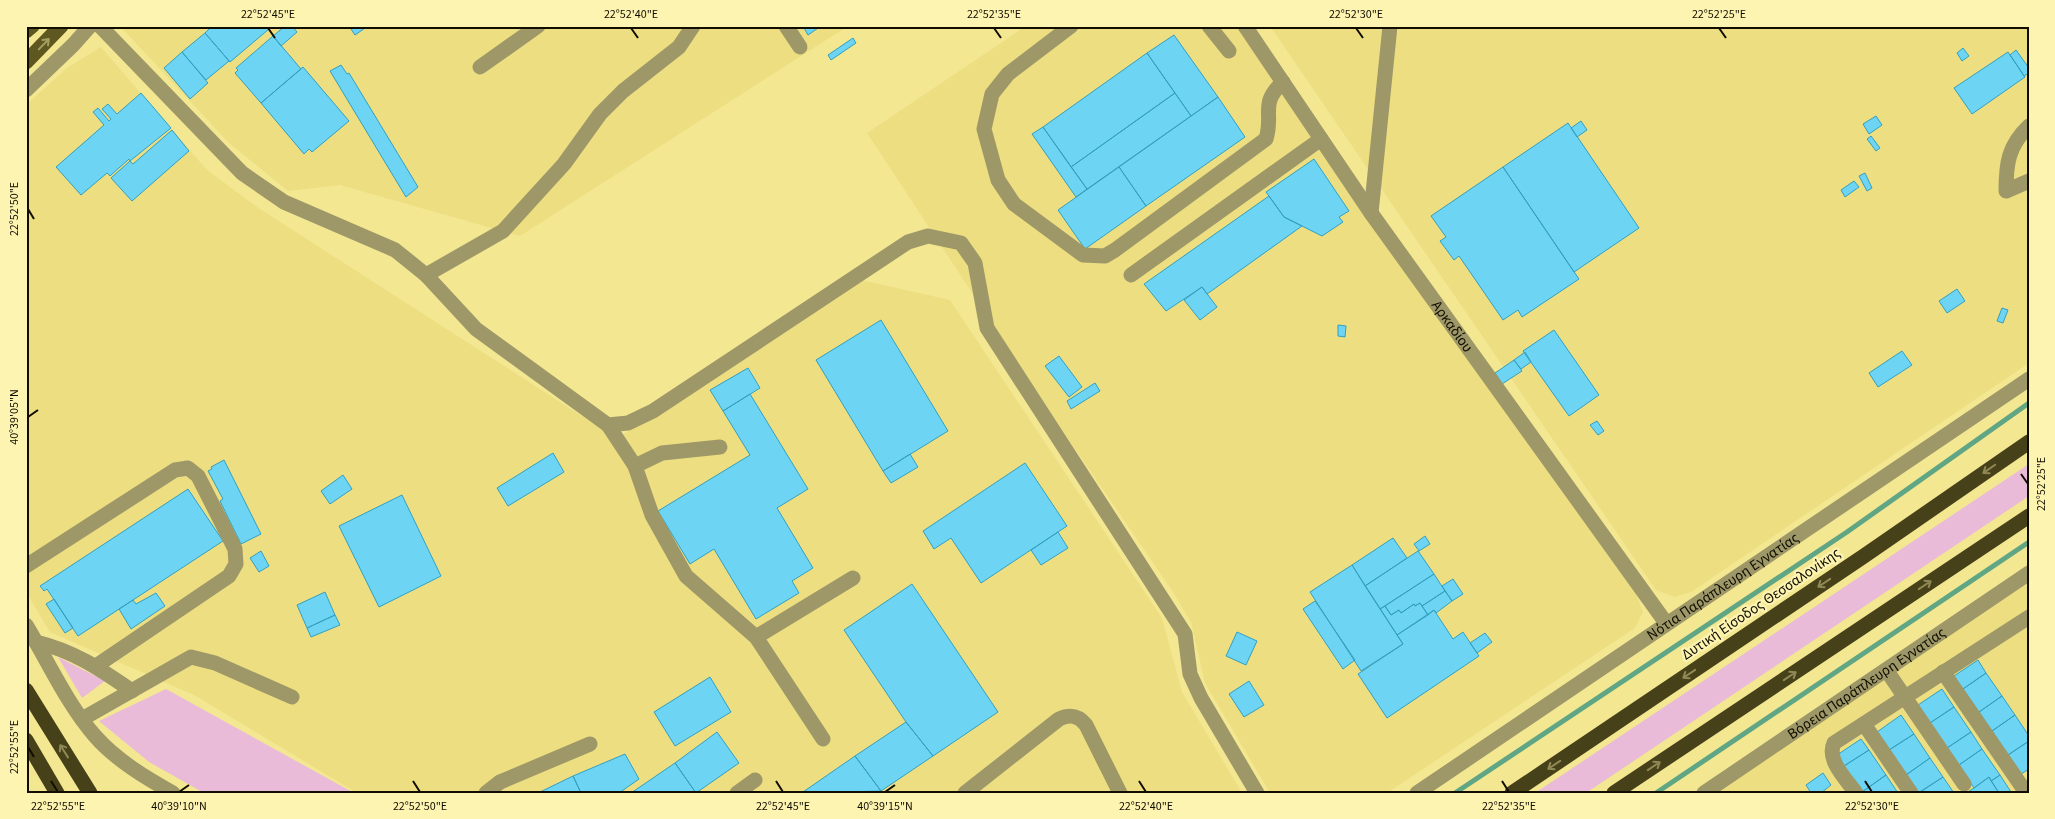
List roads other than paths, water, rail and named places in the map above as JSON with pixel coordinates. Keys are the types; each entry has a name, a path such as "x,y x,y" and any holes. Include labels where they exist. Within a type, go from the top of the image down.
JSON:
{"highway":[{"name":"Δυτική Είσοδος Θεσσαλονίκης","path":"1512,793 1864,556 2029,442"},
{"path":"1614,793 2029,516"},
{"path":"26,690 90,793"},
{"path":"26,740 57,793"}],"main road":[{"path":"26,31 32,26"},
{"path":"26,62 61,26"}],"street":[{"path":"26,90 73,46 90,26"},
{"path":"100,26 242,173 284,202 396,250 426,275 476,329 608,424 635,466 652,515 686,576 756,637 823,739"},
{"path":"480,67 538,26"},
{"path":"426,275 503,231 564,164 600,114 623,91 679,47 693,26"},
{"path":"786,26 800,47"},
{"path":"1070,26 1008,74 992,94 984,129 998,180 1014,204 1083,255 1105,256 1115,250 1266,139 1269,128 1267,106 1272,92 1283,82"},
{"path":"1209,26 1229,51"},
{"name":"Αρκαδίου","path":"1245,26 1371,213 1666,623"},
{"path":"1371,213 1390,26"},
{"path":"2029,126 2021,133 2006,161 2006,191 2029,181"},
{"path":"1131,276 1321,139"},
{"path":"608,424 628,422 653,410 908,242 928,236 961,243 975,263 987,328 1185,634 1190,674 1257,793"},
{"name":"Νότια Παράπλευρη Εγνατίας","path":"1417,793 2029,379"},
{"path":"635,466 662,453 720,447"},
{"path":"26,566 175,470 188,468 198,476 235,549 236,564 229,576 96,666"},
{"name":"Βόρεια Παράπλευρη Εγνατίας","path":"1704,793 1887,671 2029,573"},
{"path":"756,637 853,578"},
{"path":"1856,793 1832,759 1831,750 1834,743 2029,616"},
{"path":"26,625 82,719 96,737 137,771 173,793"},
{"path":"36,642 62,648 96,666 132,691"},
{"path":"82,719 192,657 216,663 292,697"},
{"path":"1887,671 1964,784"},
{"path":"1944,672 2025,791"},
{"path":"965,793 1059,719 1071,715 1077,717 1086,725 1120,793"},
{"path":"1864,724 1911,793"},
{"path":"486,793 500,782 590,744"},
{"path":"737,793 754,780"}],"waterway":[{"path":"1455,793 1847,532 2029,403"},
{"path":"1656,793 2029,542"}]}
